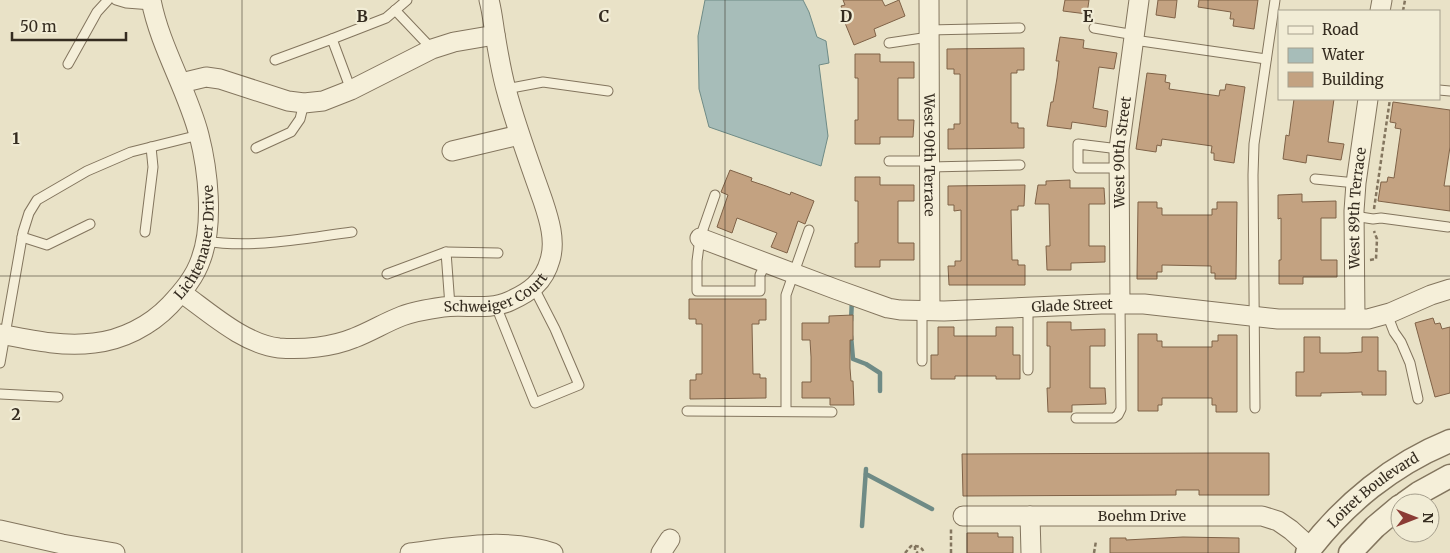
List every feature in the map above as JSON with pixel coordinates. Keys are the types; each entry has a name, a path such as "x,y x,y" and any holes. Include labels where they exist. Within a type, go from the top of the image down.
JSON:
{"street":[{"name":"Schweiger Court","path":"182,292 244,336 262,344 278,348 296,349 336,344 354,338 402,316 425,310 450,306 496,306 534,288 546,272 551,258 553,242 549,222 506,89 489,0"},
{"name":"West 90th Terrace","path":"926,310 930,164 929,0"},
{"name":"West 90th Street","path":"1120,304 1119,149 1139,0"},
{"name":"Lichtenauer Drive","path":"2,335 66,345 94,343 122,337 158,317 186,288 201,259 206,241 208,200 199,136 181,83 164,43 152,2"},
{"path":"181,83 206,77 220,79 288,101 323,101 351,90 432,49 454,42 495,35"},
{"name":"West 89th Terrace","path":"1355,318 1354,216 1356,182 1368,100"},
{"path":"452,151 520,136"},
{"name":"Glade Street","path":"700,238 888,308 900,310 1144,304 1278,319 1368,319 1387,314 1450,290"},
{"name":"Loiret Boulevard","path":"1309,551 1332,522 1354,500 1405,463 1431,448 1450,441"},
{"name":"Loiret Boulevard","path":"1419,493 1450,476"},
{"name":"Loiret Boulevard","path":"1350,553 1390,514"},
{"name":"Boehm Drive","path":"963,516 1262,516 1278,521 1291,530 1309,551"},
{"path":"1030,516 1031,553"},
{"path":"0,530 62,544 115,553"},
{"path":"410,553 493,545 522,546 553,553"}],"lane":[{"path":"68,64 98,12 108,0"},
{"path":"116,0 126,3 152,2"},
{"path":"275,60 386,18 407,0"},
{"path":"1255,408 1254,152 1276,0"},
{"path":"395,10 432,49"},
{"path":"889,43 929,34 1020,28"},
{"path":"1094,28 1134,38 1266,59"},
{"path":"332,39 351,90"},
{"path":"506,89 543,82 608,91"},
{"path":"256,148 291,132 300,119 304,102"},
{"path":"0,363 2,335 22,237 29,212 38,200 87,171 131,152 199,136"},
{"path":"1119,149 1078,144 1078,168 1119,168"},
{"path":"145,232 153,166 151,147"},
{"path":"889,161 930,164 1020,165"},
{"path":"1315,178 1356,182"},
{"path":"715,195 700,238 697,261 697,291 760,291 760,275 766,263"},
{"path":"1354,216 1448,227"},
{"path":"22,237 47,245 90,224"},
{"path":"786,411 786,296 809,230"},
{"path":"206,241 224,244 249,244 352,232"},
{"path":"446,252 450,306"},
{"path":"387,274 446,252 498,253"},
{"path":"496,306 535,403 579,385 555,329 534,288"},
{"path":"1076,418 1114,418 1121,409 1120,304"},
{"path":"1028,307 1028,370"},
{"path":"922,361 926,310"},
{"path":"1387,314 1410,363 1418,399"},
{"path":"0,394 58,397"},
{"path":"687,411 832,412"}],"path":[{"path":"1094,553 1096,541"},
{"path":"905,553 911,546 923,549 924,553"},
{"path":"915,552 916,546"}],"water":[{"path":"705,0 803,0 817,37 826,41 829,63 819,65 828,136 821,166 709,127 699,89 698,36"}],"building":[{"path":"843,0 882,0 885,6 899,0 905,16 874,29 876,36 854,45 845,23 848,22 841,6 845,5"},
{"path":"1065,0 1089,0 1087,14 1063,11"},
{"path":"1158,0 1177,0 1175,18 1156,15"},
{"path":"1199,0 1258,0 1254,29 1233,26 1234,19 1230,19 1231,12 1198,7"},
{"path":"1060,37 1084,40 1083,48 1117,53 1114,69 1099,67 1093,108 1108,111 1106,127 1072,122 1071,129 1047,126 1057,78 1059,61 1056,61"},
{"path":"1024,48 1024,70 1017,70 1017,73 1011,73 1011,123 1018,123 1018,128 1024,128 1024,148 948,149 948,129 954,129 954,124 960,124 960,74 954,74 954,69 947,69 947,49"},
{"path":"855,54 880,54 880,62 914,62 914,78 898,78 898,120 914,120 913,137 880,137 880,144 855,144 855,120 858,120 858,78 855,78"},
{"path":"1147,73 1166,75 1165,82 1170,83 1169,89 1219,96 1220,90 1225,90 1226,84 1245,87 1234,163 1214,160 1214,153 1211,153 1212,146 1162,139 1161,146 1157,145 1156,152 1136,149"},
{"path":"1294,100 1334,100 1328,142 1344,144 1341,160 1307,155 1306,163 1283,159 1286,135 1289,136"},
{"path":"1393,102 1450,110 1450,147 1444,186 1450,186 1450,211 1378,201 1381,182 1387,182 1388,177 1394,178 1401,129 1395,128 1396,123 1390,122"},
{"path":"730,170 752,178 751,181 790,195 791,192 814,201 805,224 798,221 787,253 771,247 777,233 737,218 732,233 717,227 728,195 721,192"},
{"path":"855,177 880,177 880,185 914,185 914,201 898,201 898,243 914,243 914,260 880,260 880,267 855,267 855,243 858,243 858,201 855,201"},
{"path":"1070,180 1070,188 1104,188 1105,204 1089,204 1089,246 1105,246 1105,262 1071,263 1071,270 1047,270 1046,246 1050,246 1049,204 1035,204 1038,185 1046,185 1046,181"},
{"path":"1025,185 1024,206 1018,206 1018,210 1011,210 1012,260 1018,260 1018,265 1025,265 1025,285 949,285 948,266 955,266 955,261 961,261 961,210 954,211 954,205 948,205 948,186"},
{"path":"1302,194 1302,202 1336,201 1336,218 1321,218 1321,260 1337,260 1337,277 1303,277 1303,284 1279,284 1281,218 1278,219 1278,195"},
{"path":"1138,202 1157,202 1157,208 1162,208 1162,215 1212,215 1212,209 1217,209 1217,202 1237,202 1236,279 1215,279 1215,273 1211,273 1211,266 1162,265 1162,272 1157,272 1157,279 1137,279"},
{"path":"689,299 766,299 766,320 759,320 759,324 752,324 753,374 760,374 760,378 766,378 766,398 690,399 690,380 696,380 696,374 702,374 702,324 696,324 696,319 689,319"},
{"path":"853,315 853,340 850,340 850,368 851,381 853,381 854,405 830,405 830,398 802,398 802,382 811,382 811,357 810,340 802,340 802,323 829,323 829,316"},
{"path":"1433,318 1435,324 1440,323 1442,329 1450,327 1450,393 1435,397 1415,323"},
{"path":"1047,322 1071,322 1071,330 1105,329 1105,346 1090,346 1090,388 1105,388 1106,404 1072,405 1072,412 1048,412 1047,388 1050,388 1050,346 1047,346"},
{"path":"938,327 954,327 954,336 996,336 996,327 1013,327 1013,355 1020,355 1020,379 996,379 996,376 955,376 955,379 931,379 931,355 938,355"},
{"path":"1138,334 1157,334 1157,341 1162,341 1162,347 1212,347 1212,341 1218,341 1218,335 1237,335 1237,412 1216,412 1216,405 1212,405 1212,398 1162,398 1162,405 1158,405 1158,411 1138,411"},
{"path":"1304,337 1320,337 1320,353 1348,353 1362,352 1362,337 1378,337 1378,371 1386,371 1386,395 1362,395 1362,392 1321,393 1321,396 1296,396 1296,372 1304,372"},
{"path":"1269,453 1269,495 1199,495 1199,490 1176,490 1176,495 963,496 962,454"},
{"path":"967,533 998,533 998,537 1013,537 1013,553 967,553"},
{"path":"1183,537 1239,538 1239,553 1110,553 1110,538 1126,538 1126,540"}],"waterway":[{"path":"851,321 852,299"},
{"path":"851,336 853,359 866,364 880,373 880,391"},
{"path":"862,526 866,469"},
{"path":"866,474 932,509"}]}
